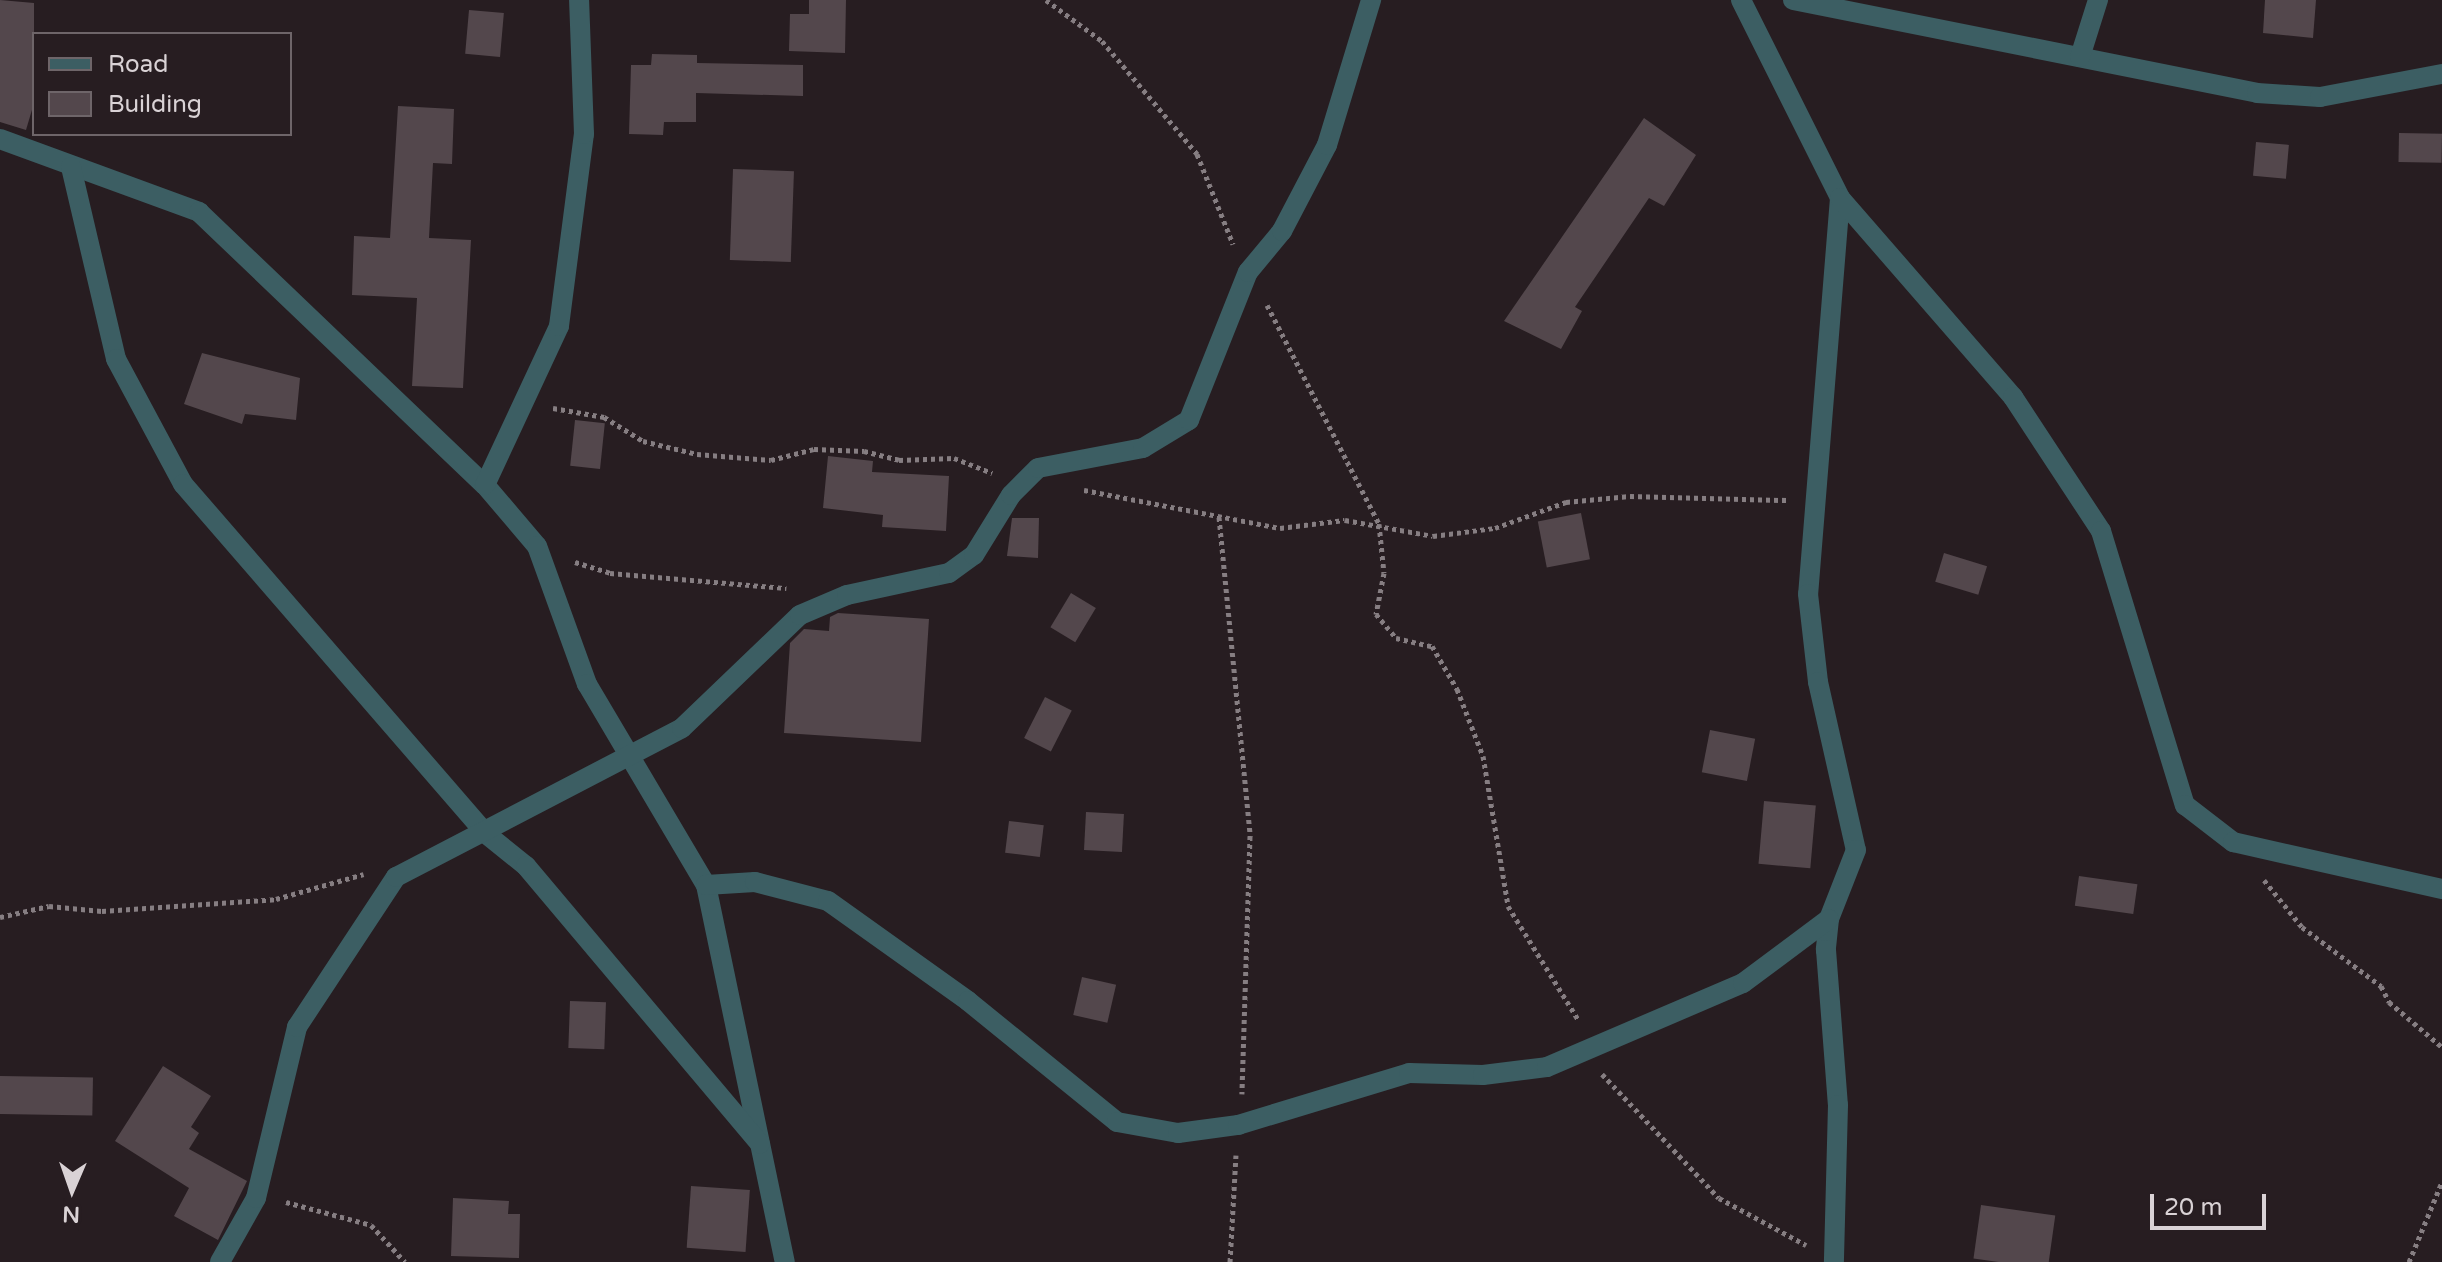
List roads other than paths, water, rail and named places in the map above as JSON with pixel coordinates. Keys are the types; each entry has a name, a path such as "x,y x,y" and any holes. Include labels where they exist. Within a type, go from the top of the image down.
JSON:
{"street":[{"path":"485,485 559,326 576,227 584,134 579,0"},
{"path":"220,1262 256,1198 297,1027 396,877 630,760 711,707 800,615 847,595 949,573 974,555 1026,477 1066,459 1143,448 1189,420 1248,272 1282,231 1327,145 1371,0"},
{"path":"1741,0 1840,198 2013,397 2101,531 2172,778 2211,831 2233,842 2442,889"},
{"path":"1793,0 2257,93 2320,97 2440,73"},
{"path":"2080,57 2098,0"},
{"path":"0,139 199,212 485,485 537,546 587,684 706,885 785,1262"},
{"path":"71,167 116,359 183,484 485,833 526,866 760,1144"},
{"path":"1834,1262 1838,1105 1829,919 1856,850 1818,682 1808,594 1812,501 1840,198"},
{"path":"706,885 755,882 828,901 968,1001 1117,1122 1178,1133 1238,1125 1409,1073 1523,1072 1591,1050 1743,983 1829,919"}]}
